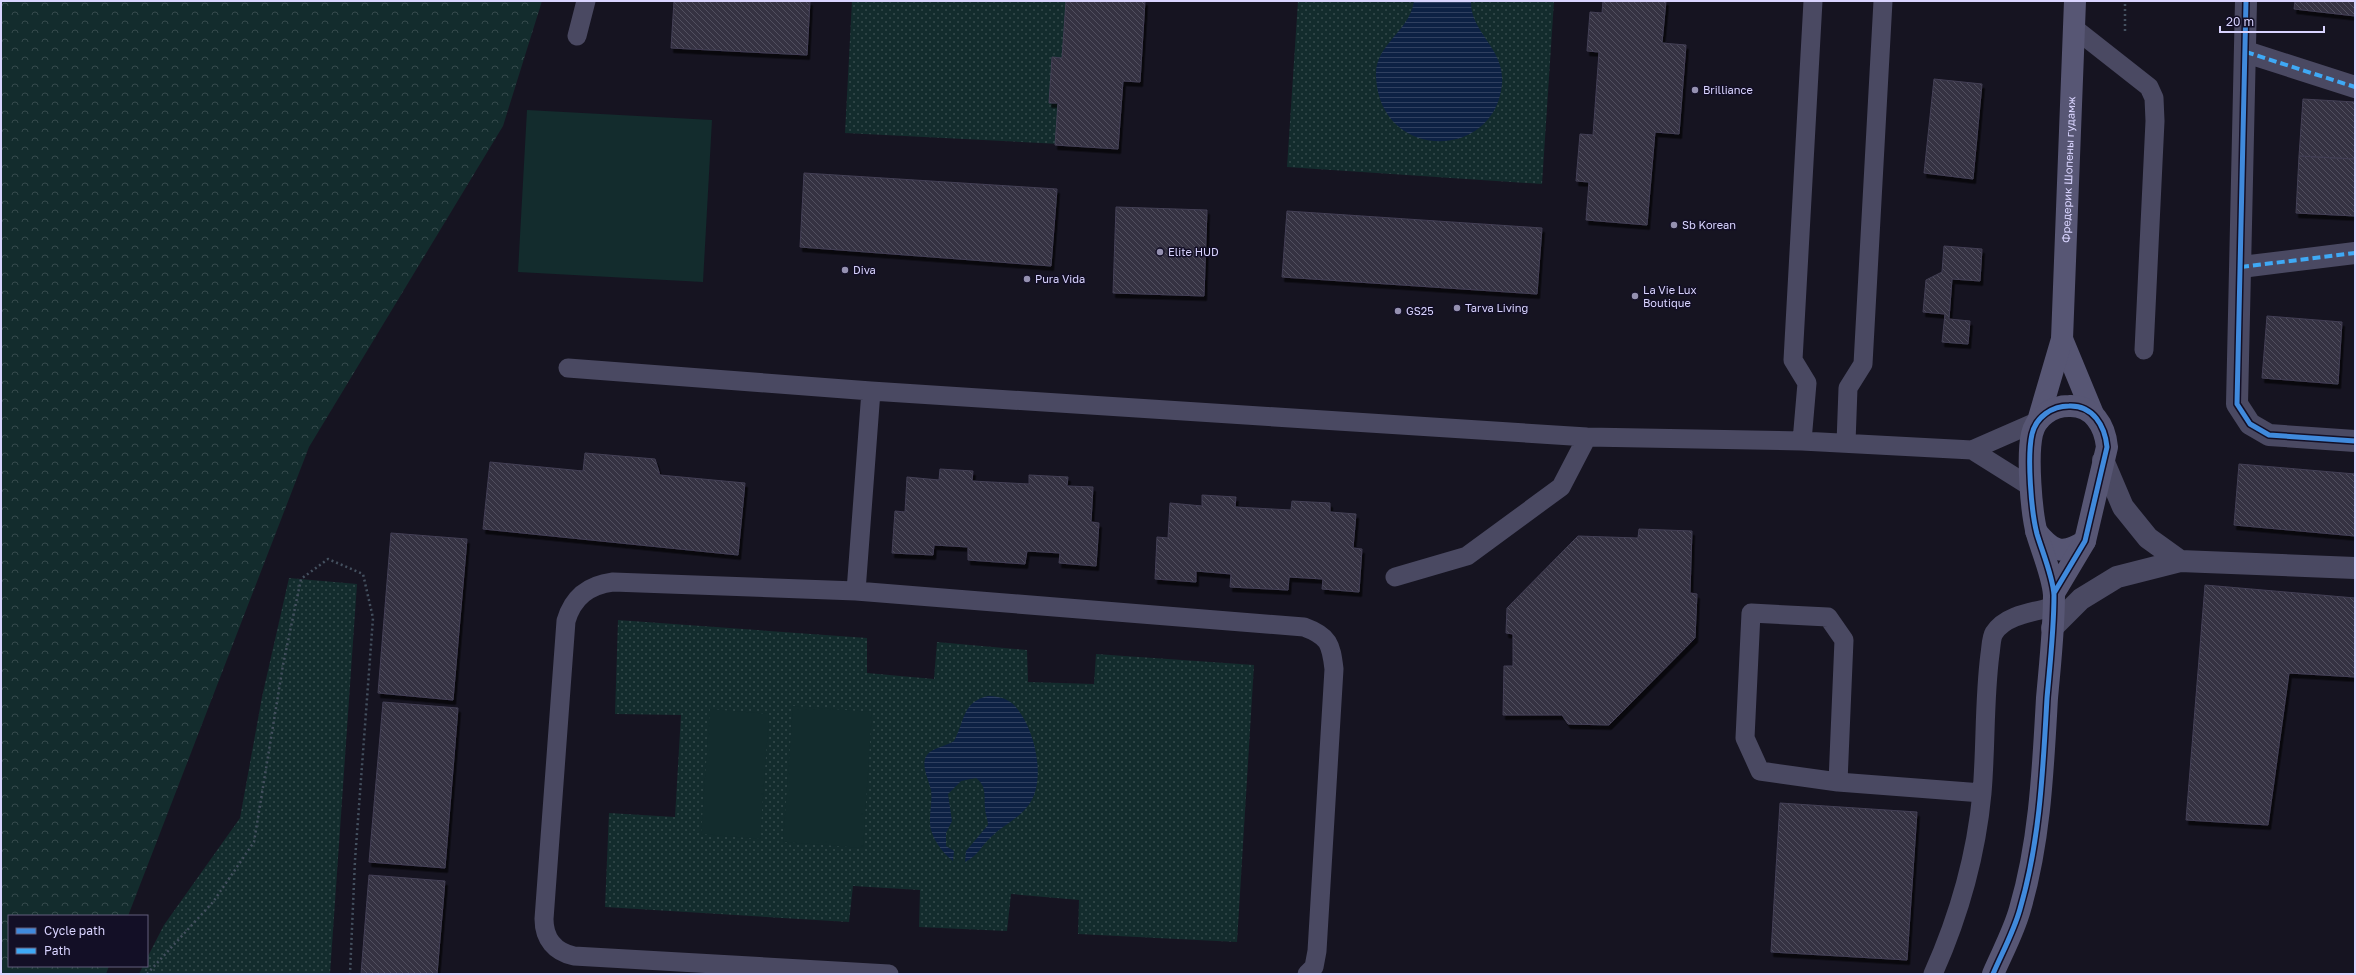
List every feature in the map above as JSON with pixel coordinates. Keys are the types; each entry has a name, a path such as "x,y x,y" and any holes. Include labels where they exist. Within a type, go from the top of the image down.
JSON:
{"street":[{"name":"Фредерик Шопены гудамж","path":"2062,339 2075,1"},
{"path":"2246,1 2241,267 2236,404 2250,424 2269,435 2355,441"},
{"path":"2246,52 2355,87"},
{"path":"2241,267 2355,253"},
{"path":"2062,339 2093,414"},
{"path":"1993,974 2020,910 2040,813 2053,600 2036,531 2031,487 2030,444 2032,432 2038,421 2062,339"},
{"path":"2038,421 2047,412 2058,407 2070,406 2083,408 2093,414 2101,423 2106,435 2107,447 2085,541 2053,600"},
{"path":"2103,460 2123,507 2148,538 2180,561"},
{"path":"2036,531 2047,545 2059,550 2072,550 2085,541"},
{"path":"2052,628 2080,599 2117,577 2180,561 2355,568"}],"lane":[{"path":"577,36 586,1"},
{"path":"1802,441 1807,383 1793,360 1813,1"},
{"path":"1846,443 1848,388 1863,364 1883,1"},
{"path":"2074,28 2149,87 2154,98 2155,121 2144,350"},
{"path":"568,368 871,391 1587,437 1802,441 1972,450 2038,421"},
{"path":"856,591 871,391"},
{"path":"1395,577 1467,556 1560,487 1587,437"},
{"path":"1972,450 2031,487"},
{"path":"889,974 817,973 574,956 560,951 550,941 544,926 544,919 566,621 569,610 582,593 602,583 613,582 856,591 1304,627 1319,632 1332,646 1334,669 1317,951 1314,966 1307,974"},
{"path":"1933,974 1944,949 1964,890 1975,848 1982,793 1989,664 1993,634 2006,620 2053,600"},
{"path":"1838,782 1844,640 1828,617 1752,613 1745,738 1760,771 1838,782 1982,793"}],"path":[{"path":"147,974 213,902 254,842 283,665 301,579 328,559 363,574 373,618 355,860 350,974"}],"green space":[{"path":"1,1 542,1 503,126 309,447 128,915 8,915 8,967 109,967 106,974 1,974"},
{"path":"852,1 1068,1 1060,144 845,133"},
{"path":"1298,1 1554,1 1542,184 1287,167"},
{"path":"527,110 712,120 703,282 518,272"},
{"path":"289,578 357,584 330,974 139,974 142,967 148,967 148,956 164,925 240,818 262,697"},
{"path":"618,620 867,638 867,673 934,679 937,642 1027,650 1028,682 1094,684 1096,654 1254,665 1237,942 1078,934 1079,900 1011,894 1007,931 919,927 920,890 853,886 849,922 605,907 609,813 675,817 681,715 615,714"},
{"path":"793,706 872,712 863,848 783,842"},
{"path":"710,709 769,714 760,839 701,834"}],"water":[{"path":"1414,1 1471,1 1472,12 1476,22 1498,60 1502,84 1495,109 1480,127 1460,138 1438,141 1416,137 1396,125 1382,105 1376,77 1377,66 1386,47 1406,21 1411,12"},
{"path":"988,696 995,696 1007,700 1013,704 1026,723 1035,747 1038,773 1037,784 1034,795 1021,814 997,832 976,854 965,862 966,851 988,825 988,821 985,810 984,792 980,781 976,778 961,781 948,794 952,821 946,833 946,846 954,851 953,861 938,845 931,828 931,790 924,763 929,753 954,741 965,713 973,703"}],"building":[{"path":"674,1 810,1 807,55 671,48"},
{"path":"1066,1 1145,1 1140,82 1123,81 1118,149 1055,145 1058,103 1049,103 1052,57 1062,58"},
{"path":"1603,1 1666,1 1662,43 1686,45 1679,134 1655,132 1647,225 1586,220 1589,182 1576,181 1580,134 1593,135 1599,52 1587,51 1590,12 1602,13"},
{"path":"2295,1 2355,1 2355,16 2294,9"},
{"path":"1934,79 1982,84 1973,179 1924,173"},
{"path":"2303,99 2355,102 2355,159 2299,156"},
{"path":"2299,156 2355,159 2355,216 2296,213"},
{"path":"804,173 1057,189 1051,266 800,247"},
{"name":"Elite HUD","path":"1116,207 1207,210 1204,296 1113,293"},
{"path":"1287,211 1542,228 1537,294 1282,277"},
{"path":"1944,246 1982,249 1980,281 1952,279 1949,319 1970,321 1968,344 1942,342 1945,314 1923,312 1926,280 1942,272"},
{"path":"2267,316 2342,322 2338,384 2262,378"},
{"path":"585,453 655,459 660,475 745,483 738,555 483,529 490,462 583,471"},
{"path":"2239,464 2355,474 2355,536 2234,525"},
{"path":"940,469 973,471 972,481 1029,484 1029,475 1068,477 1067,486 1093,487 1091,522 1099,523 1096,566 1059,563 1060,553 1027,551 1025,564 968,560 968,547 934,545 933,555 892,553 895,511 905,512 907,477 939,480"},
{"path":"1202,495 1236,497 1235,507 1291,510 1292,501 1330,503 1330,512 1356,514 1353,548 1362,549 1359,592 1322,589 1323,579 1289,577 1288,590 1230,587 1231,574 1196,571 1196,582 1155,579 1157,537 1168,538 1170,503 1202,506"},
{"path":"1639,529 1692,531 1690,593 1697,594 1695,638 1609,725 1568,724 1562,715 1503,715 1504,666 1513,666 1513,634 1506,633 1507,608 1578,536 1638,538"},
{"path":"391,533 467,539 453,700 378,693"},
{"path":"2205,585 2355,598 2355,677 2289,673 2268,825 2186,820"},
{"path":"383,702 458,708 445,868 369,862"},
{"path":"1780,803 1917,812 1907,960 1771,952"},
{"path":"369,875 445,881 437,974 361,974"}],"marked path":[{"path":"2246,52 2355,87"},
{"path":"2241,267 2355,253"}],"cycle path":[{"path":"2246,1 2237,404 2250,424 2269,435 2355,441"},
{"path":"1993,974 2017,917 2027,883 2032,857 2040,805 2053,634 2053,588 2050,572 2037,534 2030,484 2032,434 2037,422 2051,410 2069,406 2085,409 2096,418 2104,432 2107,447 2085,541 2054,593"}],"place":[{"name":"Brilliance","path":"1695,90"},
{"name":"Sb Korean","path":"1674,225"},
{"name":"Elite HUD","path":"1160,252"},
{"name":"Diva","path":"845,270"},
{"name":"Pura Vida","path":"1027,279"},
{"name":"La Vie Lux Boutique","path":"1635,296"},
{"name":"Tarva Living","path":"1457,308"},
{"name":"GS25","path":"1398,311"}]}
